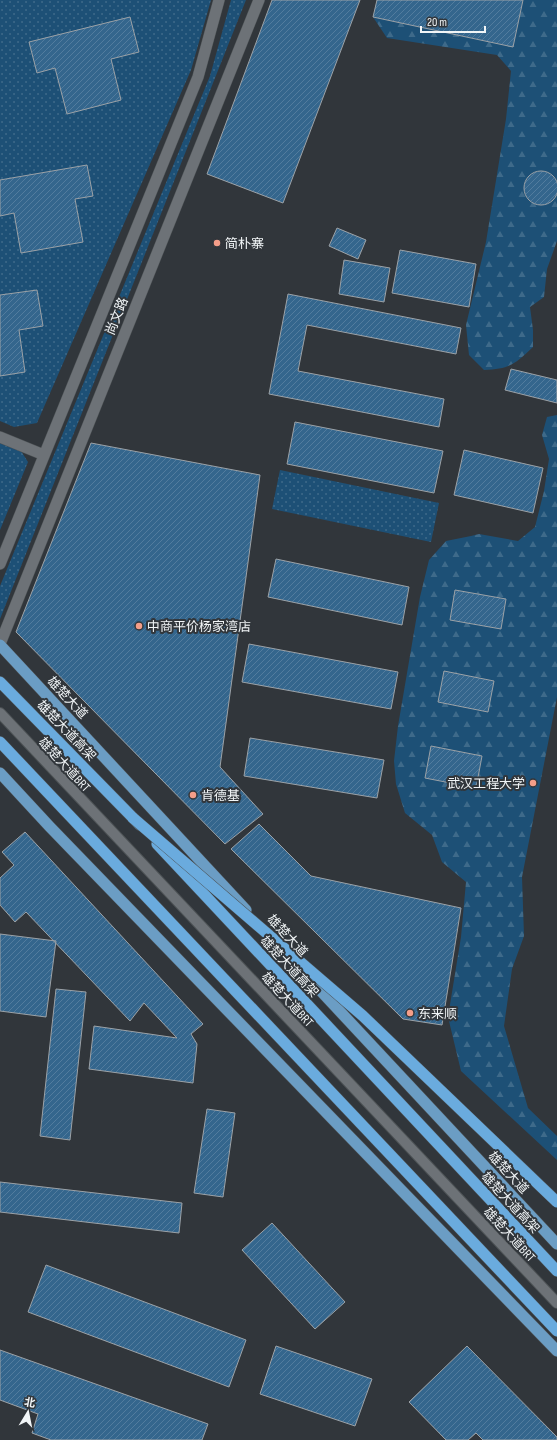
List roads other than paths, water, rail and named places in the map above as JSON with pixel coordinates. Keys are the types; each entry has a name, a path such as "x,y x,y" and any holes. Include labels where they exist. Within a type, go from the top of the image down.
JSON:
{"highway":[{"name":"雄楚大道高架","path":"0,682 133,818 557,1271"},
{"path":"0,742 557,1331"},
{"path":"133,818 363,1016 557,1202"}],"main road":[{"name":"雄楚大道","path":"0,644 557,1244"},
{"path":"0,773 50,827 557,1351"}],"street":[{"path":"0,564 198,76 219,0"},
{"name":"尚文路","path":"0,644 259,0"},
{"path":"0,437 44,455"}],"lane":[{"name":"雄楚大道BRT","path":"0,713 557,1303"}],"place":[{"name":"简朴寨","path":"217,243"},
{"name":"中商平价杨家湾店","path":"139,626"},
{"name":"武汉工程大学","path":"533,783"},
{"name":"肯德基","path":"193,795"},
{"name":"东来顺","path":"410,1013"}]}
